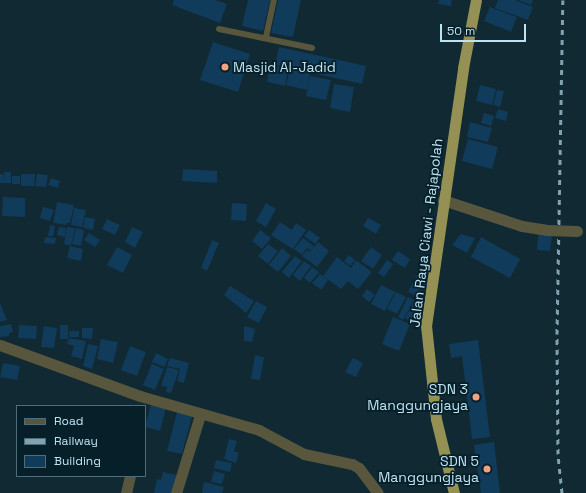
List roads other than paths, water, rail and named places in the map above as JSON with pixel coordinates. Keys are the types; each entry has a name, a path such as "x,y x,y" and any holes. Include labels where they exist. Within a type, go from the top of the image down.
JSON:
{"highway":[{"name":"Jalan Raya Ciawi - Rajapolah","path":"454,493 436,419 426,326 443,200 476,0"}],"street":[{"path":"443,200 522,226 546,230 582,231"},
{"path":"0,345 200,415 259,430 304,454 352,464 359,468 378,493"},
{"path":"176,493 200,415"},
{"path":"126,493 130,477"}],"lane":[{"path":"266,37 274,0"},
{"path":"219,29 248,36 266,37 312,48"}],"railway":[{"path":"562,493 558,454 557,334 563,0"}],"place":[{"name":"Masjid Al-Jadid","path":"225,67"},
{"name":"SDN 3 Manggungjaya","path":"476,397"},
{"name":"SDN 5 Manggungjaya","path":"487,469"}]}
